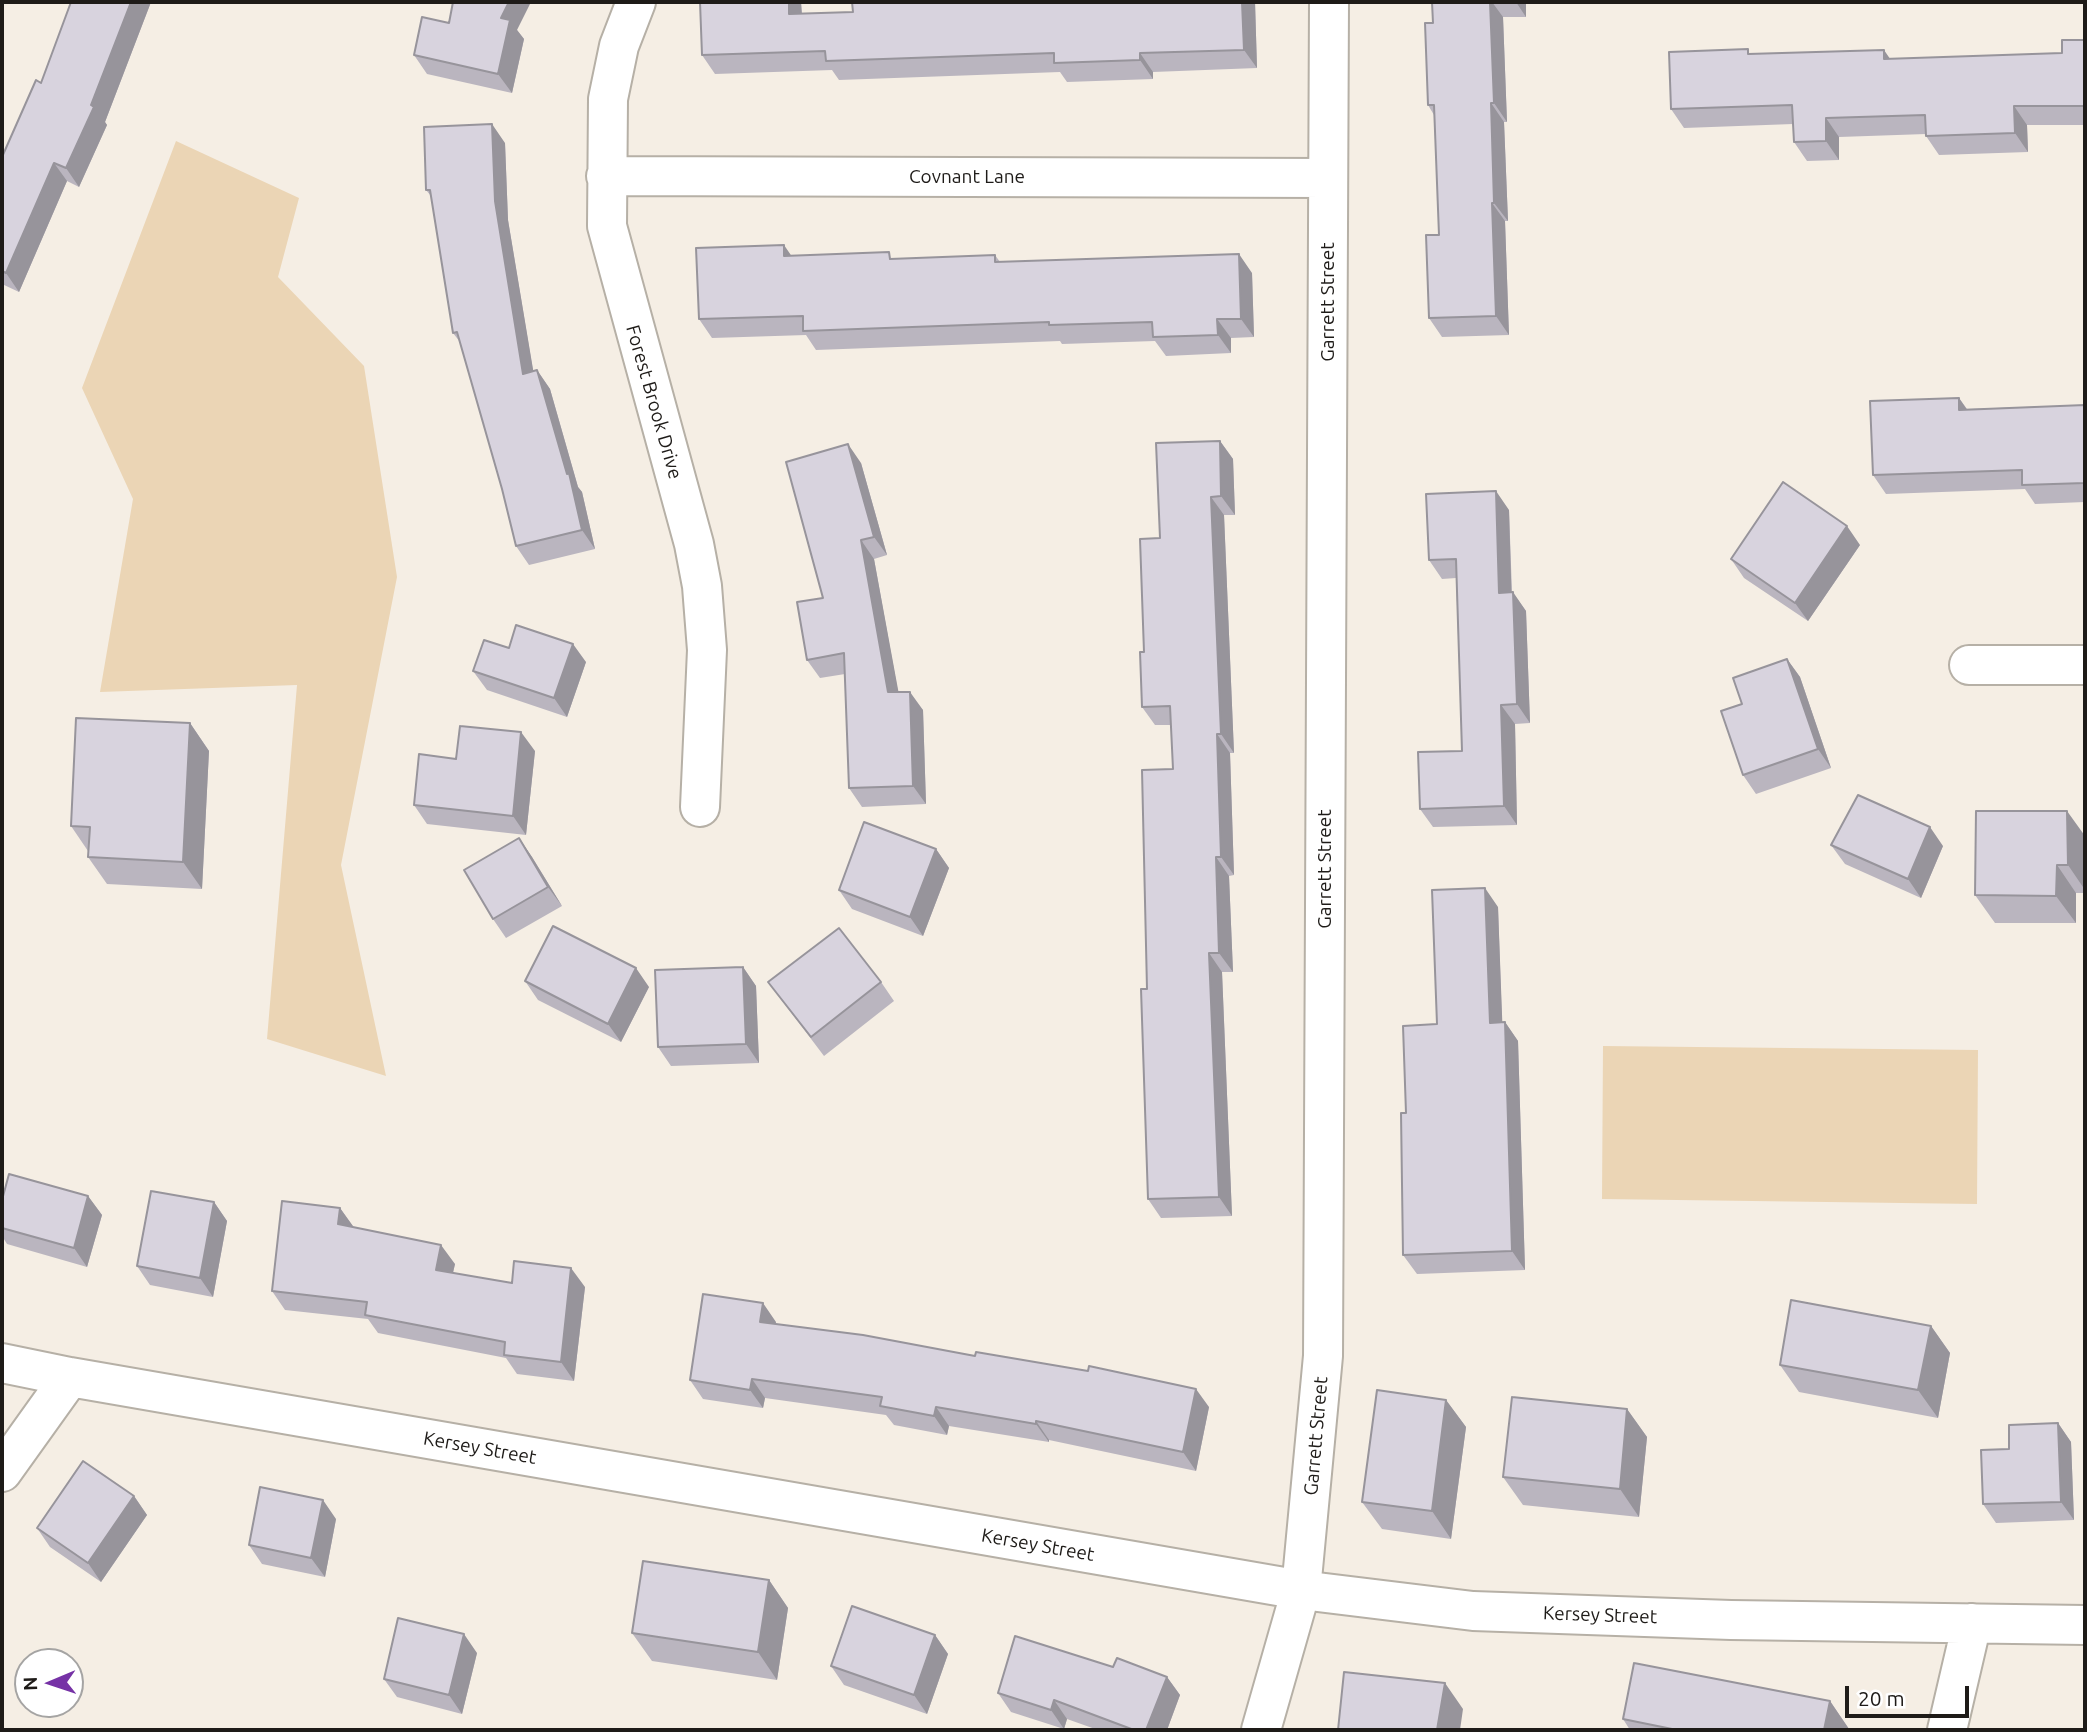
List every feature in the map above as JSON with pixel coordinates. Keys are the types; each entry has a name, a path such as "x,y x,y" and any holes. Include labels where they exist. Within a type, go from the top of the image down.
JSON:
{"street":[{"name":"Forest Brook Drive","path":"636,2 619,46 608,99 607,226 694,544 702,586 707,650 700,807"},
{"name":"Garrett Street","path":"1261,1730 1301,1590 1323,1356 1329,2"},
{"name":"Covnant Lane","path":"606,176 1328,178"},
{"path":"1969,665 2085,665"},
{"name":"Kersey Street","path":"2,1363 1301,1590 1473,1611 1744,1620 2085,1625"},
{"path":"2,1472 70,1377"},
{"path":"1947,1730 1972,1623"}],"shaded area":[{"path":"176,141 299,198 278,277 364,366 397,577 341,865 386,1076 267,1039 297,685 100,692 133,499 82,388"},
{"path":"1603,1046 1978,1050 1977,1204 1602,1199"}],"building":[{"path":"71,2 131,2 91,105 94,107 66,168 54,163 6,273 2,271 2,157 36,80 41,83"},
{"path":"453,2 509,2 501,18 510,20 498,74 414,55 422,17 449,23"},
{"path":"700,2 789,2 789,14 853,12 852,2 1242,2 1244,50 1140,53 1140,60 1054,63 1054,53 826,61 825,51 702,55"},
{"path":"1432,2 1490,2 1496,316 1429,318 1426,235 1439,235 1434,105 1428,105 1425,23 1433,23"},
{"path":"2062,40 2085,40 2085,106 2014,106 2015,133 1926,136 1925,115 1826,118 1826,141 1794,142 1792,105 1671,109 1669,52 1748,49 1748,54 1884,50 1884,59 2062,53"},
{"path":"492,124 495,201 523,374 537,370 567,474 569,473 582,530 516,546 457,332 453,333 430,190 426,190 424,127"},
{"path":"784,245 784,256 889,252 890,259 995,255 995,262 1239,254 1241,319 1217,319 1218,335 1153,337 1152,322 1049,325 1049,322 803,331 803,316 699,319 696,248"},
{"path":"1959,398 1959,410 2085,405 2085,483 2022,485 2022,470 1873,475 1870,401"},
{"path":"1220,441 1221,496 1211,497 1221,734 1217,734 1221,857 1216,857 1219,953 1209,953 1219,1197 1148,1199 1141,989 1147,989 1142,770 1173,769 1170,706 1142,707 1140,652 1144,652 1140,539 1160,538 1156,443"},
{"path":"848,444 874,537 861,540 888,692 910,692 913,786 849,788 844,653 807,660 797,602 823,598 786,462"},
{"path":"1783,482 1847,526 1795,603 1731,559"},
{"path":"1496,491 1499,593 1513,592 1517,704 1501,705 1504,806 1420,809 1418,752 1462,751 1456,559 1429,560 1426,494"},
{"path":"516,625 573,644 554,698 473,671 484,640 509,648"},
{"path":"1787,659 1818,749 1743,775 1721,711 1742,704 1733,678"},
{"path":"76,718 190,723 183,862 88,857 90,827 71,826"},
{"path":"460,726 521,732 513,816 414,805 419,754 456,759"},
{"path":"1858,795 1930,827 1908,879 1831,845"},
{"path":"1976,811 2067,811 2068,865 2057,865 2056,896 1975,895"},
{"path":"864,822 936,849 910,917 839,890"},
{"path":"519,838 548,887 493,919 464,870"},
{"path":"1485,888 1490,1023 1505,1022 1512,1251 1403,1255 1401,1113 1406,1113 1403,1026 1437,1024 1432,890"},
{"path":"553,926 636,968 608,1024 525,981"},
{"path":"839,928 881,982 811,1037 768,982"},
{"path":"743,967 746,1044 658,1047 655,970"},
{"path":"9,1174 88,1196 74,1248 2,1228 2,1200"},
{"path":"151,1191 214,1202 200,1278 137,1266"},
{"path":"282,1201 340,1208 338,1224 441,1245 436,1270 512,1283 514,1261 571,1268 561,1362 504,1355 505,1342 365,1315 367,1302 272,1291"},
{"path":"703,1294 763,1303 760,1322 863,1335 975,1356 976,1352 1088,1371 1089,1366 1196,1389 1183,1452 1036,1421 1036,1424 936,1407 934,1416 880,1406 882,1397 752,1379 750,1390 690,1380"},
{"path":"1791,1300 1931,1326 1918,1390 1780,1365"},
{"path":"1377,1390 1446,1400 1432,1511 1362,1502"},
{"path":"1512,1397 1627,1409 1620,1489 1503,1477"},
{"path":"2058,1423 2061,1502 1983,1504 1981,1450 2009,1449 2009,1425"},
{"path":"83,1461 134,1496 88,1563 37,1528"},
{"path":"260,1487 323,1500 311,1558 249,1545"},
{"path":"643,1561 769,1580 758,1652 632,1633"},
{"path":"852,1606 935,1635 914,1695 831,1666"},
{"path":"398,1618 464,1634 449,1695 384,1679"},
{"path":"1015,1636 1113,1667 1117,1658 1167,1677 1146,1730 1134,1730 1054,1700 1051,1710 998,1693"},
{"path":"1634,1663 1830,1701 1824,1730 1677,1730 1623,1719"},
{"path":"1344,1672 1445,1683 1437,1730 1338,1730"}]}
